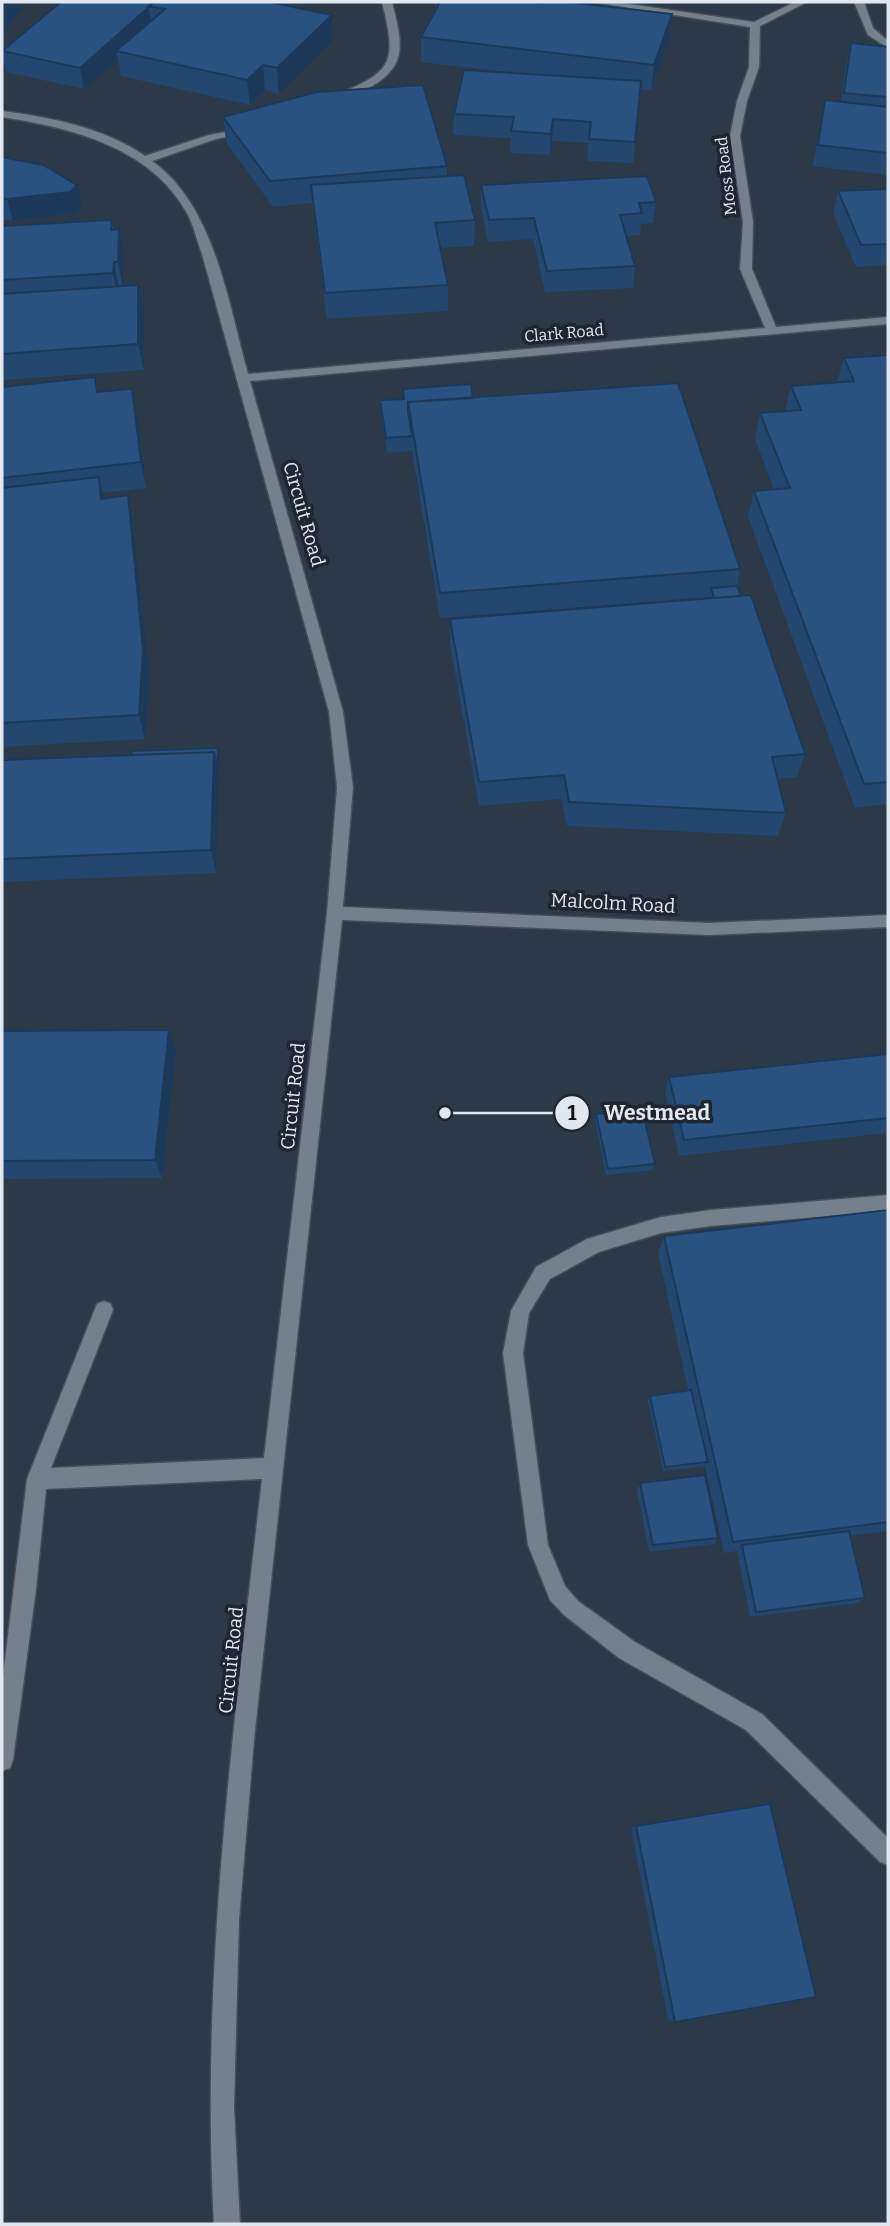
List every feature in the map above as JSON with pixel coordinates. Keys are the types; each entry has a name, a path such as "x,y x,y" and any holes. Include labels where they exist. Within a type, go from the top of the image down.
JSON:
{"lane":[{"path":"331,100 369,84 391,66 397,50 387,2"},
{"path":"597,2 755,25 802,2"},
{"path":"859,2 866,29 888,45"},
{"name":"Moss Road","path":"755,25 754,68 742,101 735,136 748,222 746,269 772,331"},
{"name":"Circuit Road","path":"2,114 70,127 122,147 145,160 171,185 192,212 208,254 336,712 345,787 335,913 243,1740 228,1920 222,2107 227,2224"},
{"path":"145,160 213,137 254,128"},
{"name":"Clark Road","path":"243,378 888,321"},
{"name":"Malcolm Road","path":"335,913 709,929 888,921"},
{"path":"888,1203 711,1217 661,1225 594,1245 543,1273 520,1311 513,1353 538,1545 557,1593 571,1608 627,1650 754,1722 888,1853"},
{"path":"2,1760 26,1589 37,1479 104,1310"},
{"path":"37,1479 273,1468"}],"shaded area":[{"path":"2,2 888,2 888,2224 2,2224"}],"building":[{"path":"61,2 154,2 80,68 2,51"},
{"path":"154,2 269,2 332,15 277,68 263,65 247,80 116,51 165,9 149,6"},
{"path":"440,2 568,2 672,14 654,65 421,37"},
{"path":"851,43 888,47 888,97 844,93"},
{"path":"464,70 641,81 635,142 589,139 591,122 553,119 551,134 511,131 514,117 454,114"},
{"path":"423,85 447,166 270,181 223,117 317,92"},
{"path":"825,100 888,107 888,153 818,145"},
{"path":"2,157 43,165 77,185 70,192 2,198"},
{"path":"464,175 475,220 435,223 448,285 325,293 311,185"},
{"path":"647,176 656,202 639,203 642,213 620,215 635,266 547,271 534,218 489,220 481,185"},
{"path":"888,189 888,244 861,245 838,191"},
{"path":"112,220 111,230 119,229 118,262 114,262 113,273 2,280 2,226"},
{"path":"138,285 138,344 2,354 2,294"},
{"path":"888,355 888,782 864,784 754,491 790,488 760,413 801,410 791,386 854,381 844,358"},
{"path":"95,377 97,392 132,389 141,462 2,478 2,387"},
{"path":"678,383 740,569 440,593 408,402"},
{"path":"471,384 473,398 408,402 412,436 386,438 380,400 404,399 403,389"},
{"path":"99,477 101,499 128,495 143,649 139,715 2,723 2,488"},
{"path":"737,586 741,596 714,598 711,588"},
{"path":"751,595 805,754 772,757 786,813 569,802 564,775 479,782 450,619"},
{"path":"218,748 217,768 214,752 131,755 132,751"},
{"path":"214,752 211,850 2,859 2,760"},
{"path":"169,1030 155,1160 2,1161 2,1031"},
{"path":"888,1054 888,1118 684,1140 669,1077"},
{"path":"642,1109 655,1164 608,1169 596,1114"},
{"path":"888,1210 888,1522 733,1542 664,1236"},
{"path":"691,1390 708,1462 665,1467 650,1396"},
{"path":"705,1475 718,1538 653,1545 640,1483"},
{"path":"849,1531 865,1598 756,1612 742,1545"},
{"path":"770,1804 816,1997 675,2022 636,1826"}],"place":[{"name":"Westmead","path":"445,1113"}]}
